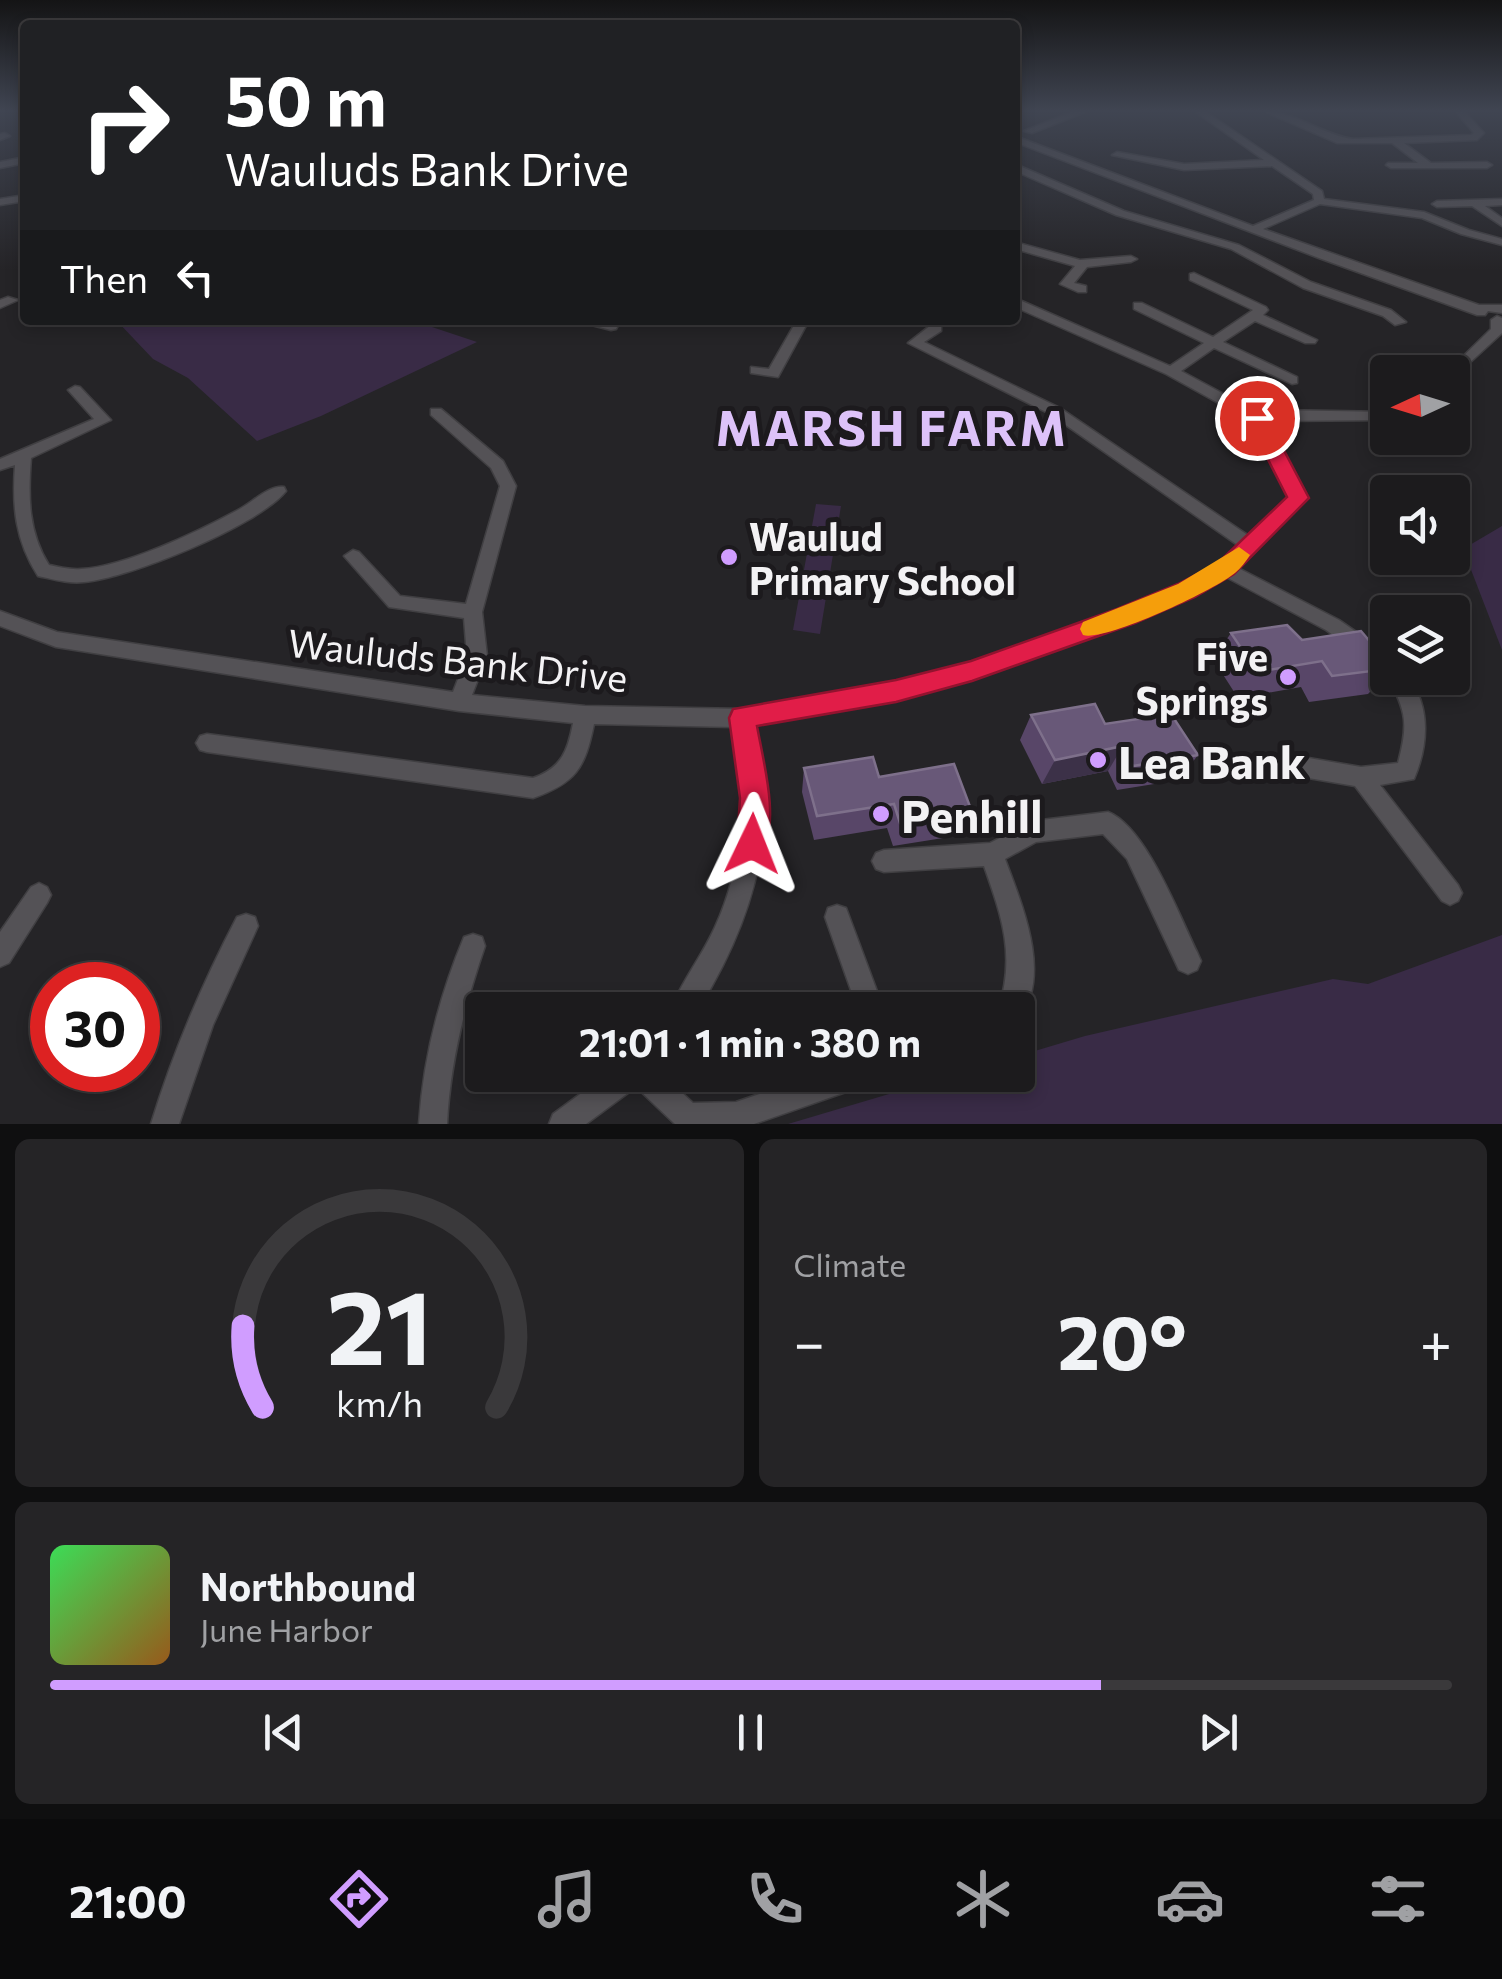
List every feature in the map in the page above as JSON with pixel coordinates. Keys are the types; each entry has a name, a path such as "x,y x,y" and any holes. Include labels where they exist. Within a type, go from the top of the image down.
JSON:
{"street":[{"path":"1085,164 1500,317 1498,330 1470,358"},
{"path":"1166,164 1184,168 1246,164"},
{"path":"1274,164 1318,193 1319,201"},
{"path":"1391,166 1475,164"},
{"path":"1020,166 1125,209 1234,247 1307,285 1387,313 1400,322"},
{"path":"1254,229 1319,201 1424,215 1502,242"},
{"path":"1437,204 1502,202"},
{"path":"1476,203 1502,223"},
{"path":"1020,246 1080,264 1131,259"},
{"path":"1080,264 1082,268 1066,284 1082,289"},
{"path":"1171,372 1262,310 1194,277"},
{"path":"1020,304 1171,372 1257,418 1275,414 1370,416"},
{"path":"1138,306 1292,380"},
{"path":"1254,316 1310,340"},
{"path":"756,370 773,374 799,325"},
{"path":"936,328 914,344 1055,410 1248,544"},
{"path":"0,465 104,420 75,390"},
{"path":"436,412 496,465 508,486 473,612 477,656 459,702"},
{"name":"Wauluds Bank Drive","path":"0,618 56,639 459,702 585,714 743,718 896,691 972,671 1126,616 1186,591 1226,568 1299,498 1257,418"},
{"path":"23,455 20,507 28,550 44,571 84,576 147,557 189,540 278,490"},
{"path":"353,556 395,602 473,612"},
{"path":"1226,568 1370,653"},
{"path":"1291,765 1361,776 1406,772 1415,743 1416,715 1409,695"},
{"path":"208,742 533,788 558,781 577,755 585,714"},
{"path":"695,992 714,964 739,904 752,844 754,798 743,718"},
{"path":"1361,776 1450,892"},
{"path":"884,861 992,854 1033,832 1108,823 1135,851 1188,961"},
{"path":"992,854 1020,940 1018,992"},
{"path":"0,954 40,895"},
{"path":"837,917 865,992"},
{"path":"165,1124 180,1068 206,1004 246,926"},
{"path":"433,1124 434,1083 448,1016 473,946"},
{"path":"563,1124 606,1092"},
{"path":"661,1092 688,1117 736,1116 806,1092"}],"shaded area":[{"path":"121,325 430,325 477,342 321,416 257,441 188,378 153,359"},
{"path":"816,504 841,506 820,634 793,630"},
{"path":"1502,526 1502,650 1470,567 1470,545"},
{"path":"1502,935 1502,1124 788,1124 896,1092 1035,1092 1035,1051 1333,979 1368,984"}],"building":[{"path":"1287,625 1302,640 1361,631 1370,642 1370,671 1332,676 1322,661 1257,672 1231,633"},
{"path":"1095,704 1105,724 1171,714 1198,755 1133,766 1123,746 1055,760 1031,715"},
{"path":"873,757 879,777 954,764 972,812 900,823 894,804 817,816 804,768"}],"slow traffic":[{"path":"1092,629 1186,591 1226,568 1239,555"}],"place":[{"name":"Waulud Primary School","path":"729,557"},
{"name":"Five Springs","path":"1288,677"},
{"name":"Lea Bank","path":"1098,760"},
{"name":"Penhill","path":"881,814"}],"district":[{"name":"MARSH FARM","path":"892,426"}],"route":[{"path":"752,844 754,798 743,718 774,709 896,691 972,671 1126,616 1186,591 1226,568 1248,544 1295,506 1299,498 1257,418"}]}
